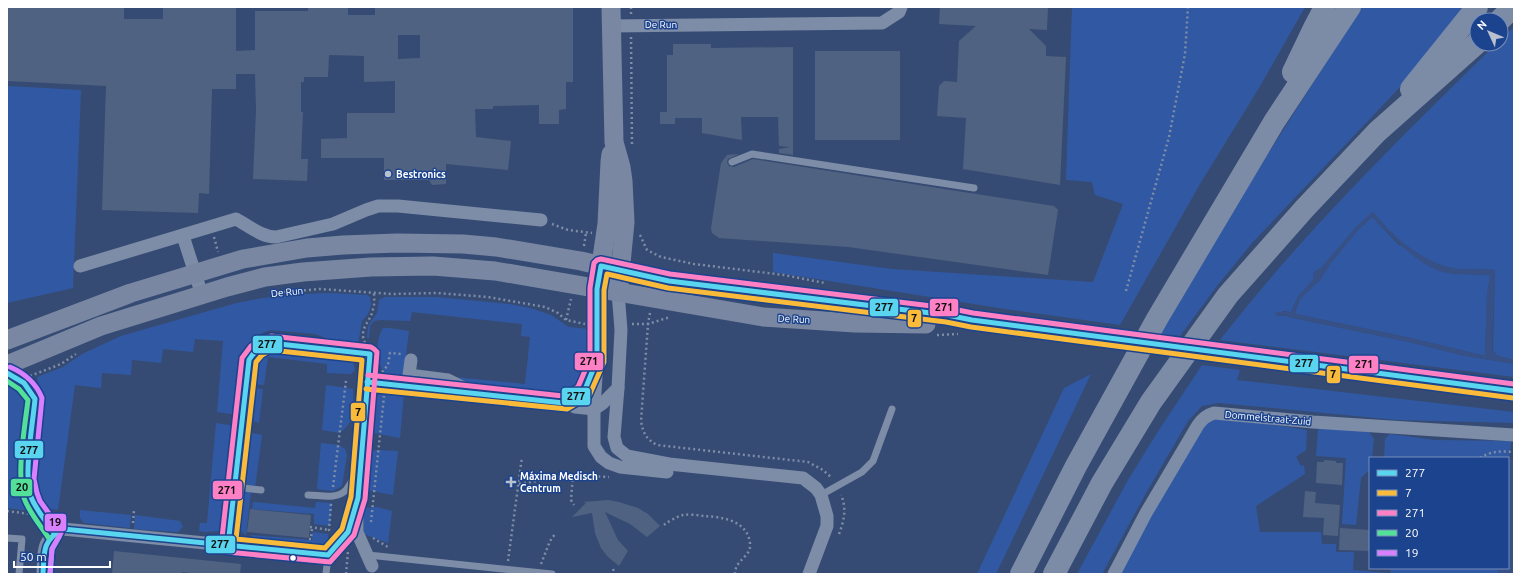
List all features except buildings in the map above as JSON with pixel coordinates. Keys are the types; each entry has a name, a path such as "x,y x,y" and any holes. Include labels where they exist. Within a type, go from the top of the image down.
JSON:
{"highway":[{"path":"1274,122 1295,67 1325,7"},
{"path":"1021,574 1076,466 1157,319 1274,122 1350,7"},
{"path":"1054,574 1102,483 1151,402 1228,295 1305,208 1377,132 1477,7"},
{"path":"1377,132 1469,50"}],"main road":[{"path":"597,289 607,224 610,162 614,142 611,7"},
{"path":"614,142 623,181 625,222 618,292"},
{"name":"De Run","path":"7,340 131,293 195,272 243,259 272,253 343,245 397,243 463,244 496,247 581,261 669,281 946,315 972,320 1514,391"},
{"name":"De Run","path":"7,365 101,326 202,295 265,278 340,268 433,266 495,271 763,317 855,323 938,324 972,320"}],"street":[{"name":"De Run","path":"611,26 630,24 882,23 899,12 901,7"},
{"path":"80,266 236,219 268,237 276,238 334,224 378,206 398,206 541,220"},
{"path":"183,236 202,295"},
{"path":"597,289 597,360 594,409 594,446 601,457 609,463 620,467 668,472 714,469"},
{"path":"618,292 621,330 614,437 617,448 627,456 655,462 803,478 816,488 821,495 827,516 827,526 808,574"},
{"path":"370,354 374,383 361,467 356,532 370,565"},
{"path":"409,357 409,375 448,380 473,393"},
{"path":"564,403 584,392 597,360"},
{"path":"374,383 564,403 575,407 594,409 603,403 618,388"},
{"name":"Dommelstraat-Zuid","path":"1114,574 1146,513 1198,425 1201,420 1209,414 1214,413 1313,422 1514,435"},
{"path":"42,574 47,541 54,533 63,529 328,555 348,532 358,498"}],"lane":[{"path":"732,162 752,154 974,188"},
{"path":"228,545 249,360 251,355 258,348 270,343 370,354"},
{"path":"7,373 20,380 32,391 35,399 27,479 30,495 34,504 54,533"},
{"path":"821,495 862,472 873,461 892,409"},
{"path":"308,495 339,495 346,490 361,467"},
{"path":"235,487 261,490"},
{"path":"7,538 22,539 18,574"},
{"path":"326,574 328,555"},
{"path":"370,565 552,574"}],"path":[{"name":"De Run","path":"631,7 630,24 633,151"},
{"path":"1126,291 1169,137 1185,54 1188,7"},
{"path":"541,220 568,230 586,233"},
{"path":"638,230 647,250 661,258"},
{"name":"De Run","path":"282,292 320,289 437,293 488,297 545,307 558,313 566,320"},
{"path":"370,354 362,337 365,324 373,310 374,292"},
{"path":"648,324 641,421 643,433 650,441 657,445 655,462"},
{"path":"20,380 61,364 81,351"},
{"path":"370,529 385,397 374,383 388,365 390,353 409,357"},
{"path":"329,530 346,382"},
{"path":"1482,457 1492,452 1514,452"},
{"path":"502,560 509,561 522,457"},
{"path":"519,484 573,476 611,478"},
{"path":"573,476 571,500 574,505"},
{"path":"664,526 672,520 682,516 722,517 736,522 746,531 750,543 749,552 736,566 735,574"},
{"path":"310,527 329,530 349,551 346,574"},
{"path":"535,564 542,564 548,546 555,534"},
{"path":"361,543 369,539 369,536 389,547"},
{"path":"613,569 615,574"}],"shaded area":[{"path":"1072,7 1305,7 1259,88 1200,184 1120,325 1005,309 773,272 773,253 892,269 1093,282 1123,204 1095,195 1092,182 1066,180"},
{"path":"1362,7 1468,7 1419,67 1252,243 1217,286 1180,336 1161,334 1233,210"},
{"path":"1514,27 1514,360 1498,356 1493,351 1495,270 1457,269 1440,265 1429,260 1418,254 1398,238 1373,212 1359,224 1320,269 1315,271 1313,280 1298,296 1291,312 1283,311 1277,316 1286,316 1409,342 1461,355 1514,364 1514,377 1220,340 1252,300 1318,224 1424,115 1488,52 1509,52 1509,32"},
{"path":"7,86 81,90 73,288 7,303"},
{"path":"1373,212 1398,238 1418,254 1429,260 1440,265 1457,269 1495,270 1492,348 1498,356 1514,360 1514,364 1461,355 1409,342 1275,315 1276,312 1291,312 1298,296 1313,280 1313,273 1320,269 1359,224","holes":["1372,217 1406,250 1436,270 1446,273 1484,274 1490,276 1487,295 1485,356 1411,338 1296,314 1295,312 1300,299 1321,279 1330,264 1358,230"]},
{"path":"1372,217 1398,244 1444,272 1490,276 1487,295 1485,356 1411,338 1295,313 1300,299 1321,279 1330,264 1358,230"},
{"path":"330,293 367,295 370,297 371,305 368,314 362,321 357,346 342,344 315,334 270,330 256,336 245,348 238,415 217,412 223,341 195,339 193,352 163,349 161,363 132,360 131,375 102,373 101,388 75,385 58,510 44,507 38,503 34,495 32,482 34,429 39,386 37,377 63,367 82,354 121,336 245,301 281,296"},
{"path":"384,297 436,297 509,304 530,308 551,315 569,327 588,329 588,353 583,378 563,393 542,395 477,386 454,377 525,384 530,337 521,336 522,324 412,312 410,321 374,321 370,326 369,338 367,338 368,326 377,313 379,300"},
{"path":"383,328 409,331 403,378 385,374 382,369 378,358 378,340"},
{"path":"270,348 347,357 353,362 355,370 351,374 327,373 327,364 268,357 264,385 249,384 251,366 255,358 258,354"},
{"path":"1202,365 1240,370 1237,380 1514,412 1514,423 1397,420 1219,403 1202,406 1188,421 1146,493 1102,574 1077,574 1128,480"},
{"path":"1091,374 996,574 977,574 1064,388"},
{"path":"17,385 27,395 30,403 23,473 26,500 30,511 7,508 7,388"},
{"path":"326,385 353,389 353,408 351,419 339,433 322,430"},
{"path":"249,388 263,389 259,423 246,418"},
{"path":"387,391 404,393 400,438 374,433 370,426 376,396"},
{"path":"1212,419 1242,420 1307,430 1306,450 1296,457 1301,466 1304,465 1305,474 1256,506 1260,532 1321,532 1322,544 1336,544 1336,552 1354,552 1353,570 1390,573 1391,569 1497,569 1499,574 1117,574 1200,426"},
{"path":"216,423 236,426 230,445 223,493 221,510 224,517 224,525 218,531 205,532 199,531 200,523 207,523"},
{"path":"1321,425 1369,432 1374,439 1372,457 1369,457 1369,470 1361,478 1356,525 1342,524 1346,458 1316,456 1318,431"},
{"path":"248,432 262,435 255,488 241,486"},
{"path":"1390,434 1434,440 1511,441 1509,460 1509,457 1384,457 1385,439"},
{"path":"321,443 339,445 345,449 347,455 342,486 333,491 317,489"},
{"path":"371,451 398,451 393,495 367,490 365,475 367,460"},
{"path":"1509,459 1514,460 1514,574 1499,574 1497,569 1509,569"},
{"path":"240,491 251,492 246,535 242,531 237,521"},
{"path":"253,502 315,508 316,502 332,503 330,526 314,524 314,514 252,509"},
{"path":"377,507 392,511 388,543 364,534 364,508"},
{"path":"80,510 131,515 130,528 84,523 80,518"},
{"path":"135,515 180,521 183,527 178,532 134,529"},
{"path":"313,532 328,534 328,543 321,547 250,540 251,535 312,540"}],"transit line":[{"name":"271","path":"368,375 563,396 578,387 590,359 590,288 594,263 601,259 670,274 948,308 973,313 1514,384"},
{"name":"277","path":"367,382 564,403 584,392 597,360 597,289 601,266 669,281 947,315 972,320 1514,391"},
{"name":"7","path":"366,389 567,409 589,396 604,362 604,290 607,274 668,288 946,322 971,327 1513,398"},
{"name":"271","path":"267,337 251,346 242,358 221,547 227,552 330,562 354,535 365,499 377,352 371,347 271,336"},
{"name":"277","path":"43,574 44,553 48,543 56,533 63,529 328,555 348,532 358,498 370,354 270,343 253,354 249,360 228,545"},
{"name":"7","path":"271,350 362,360 351,497 342,529 325,548 236,539 256,362 262,355 271,350"},
{"name":"19","path":"10,367 29,379 42,398 34,479 40,501 60,529 61,533 52,549 50,574"},
{"name":"277","path":"7,373 24,383 35,399 28,463 29,488 31,497 41,515 54,533"},
{"name":"20","path":"7,381 19,389 28,400 21,464 22,488 24,498 29,508 48,537"},
{"name":"20","path":"50,574 52,549 59,537"}],"place":[{"name":"Bestronics","path":"388,174"},
{"name":"Máxima Medisch Centrum","path":"511,482"}]}
